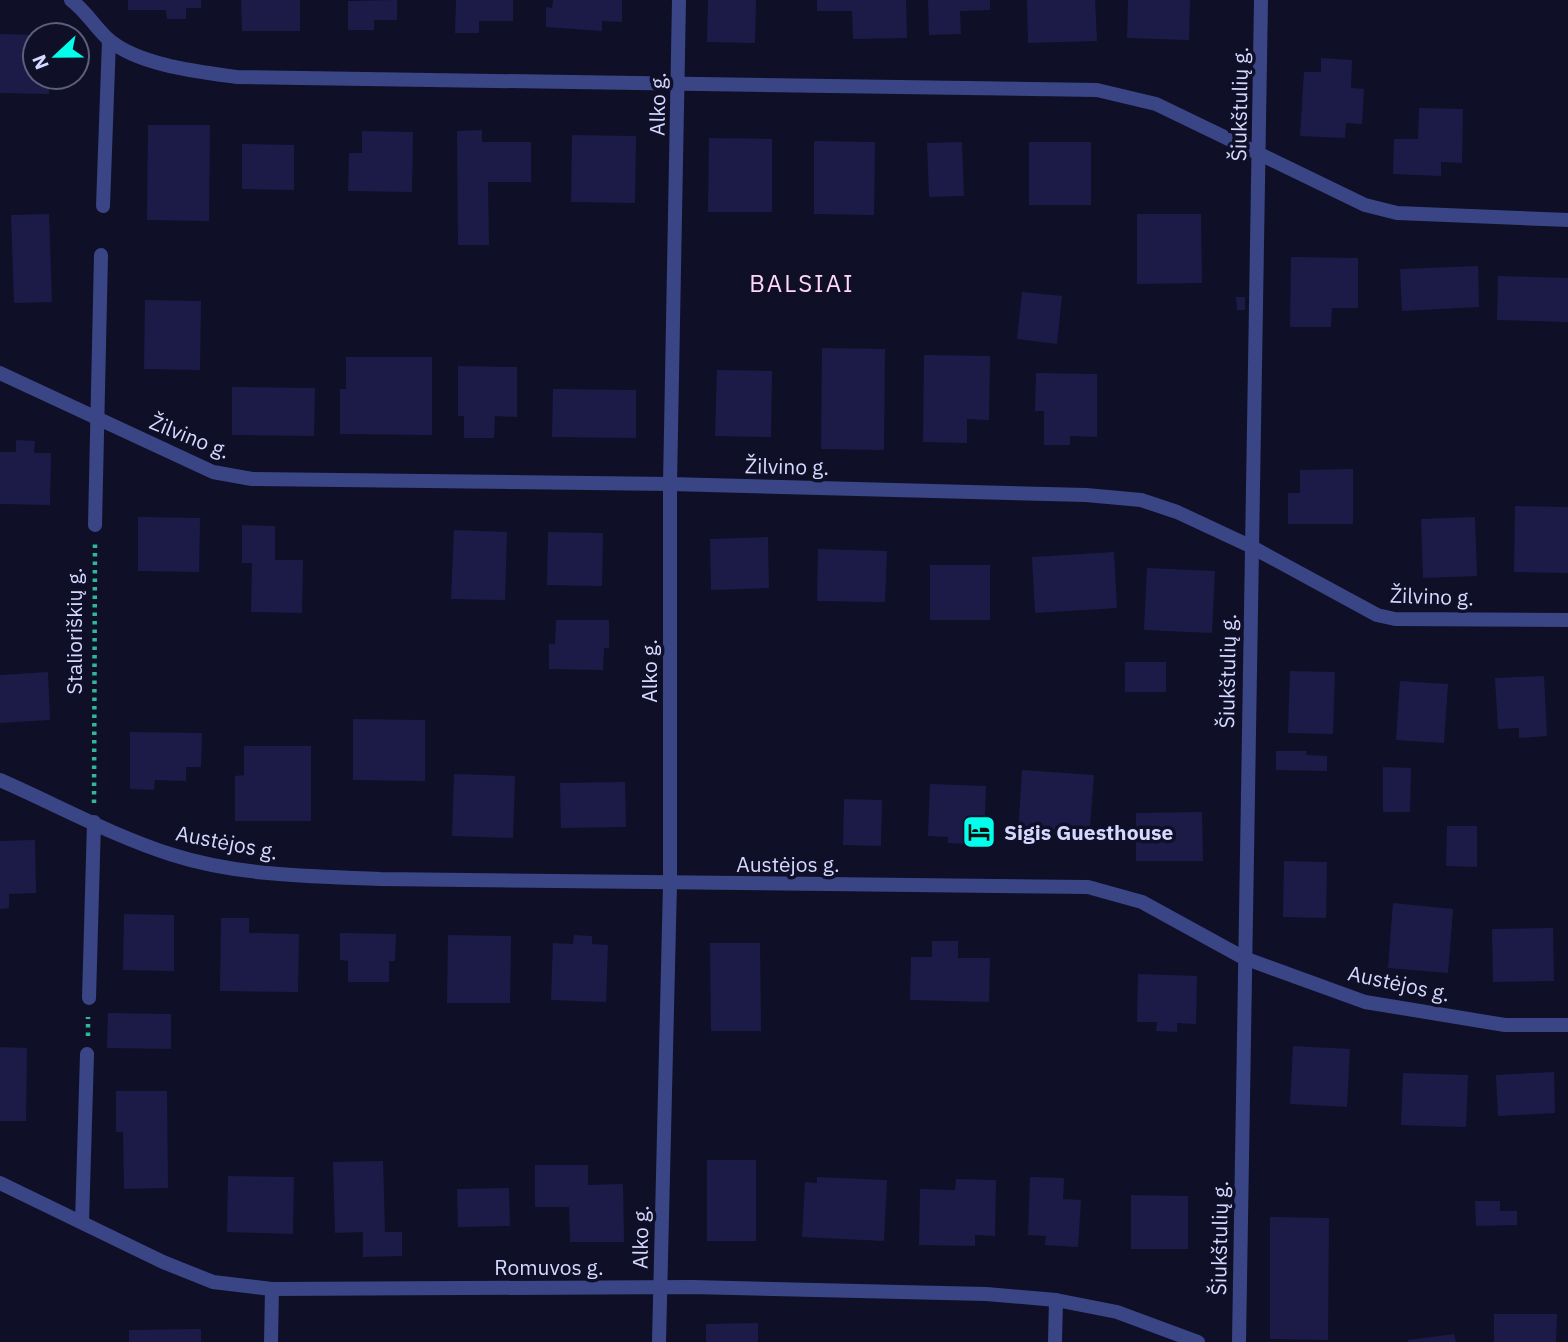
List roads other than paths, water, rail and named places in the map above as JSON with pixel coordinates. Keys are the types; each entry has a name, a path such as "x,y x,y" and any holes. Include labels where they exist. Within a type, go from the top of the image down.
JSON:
{"street":[{"path":"71,0 82,8 110,40 144,57 188,70 237,77 1097,90 1156,104 1366,205 1396,213 1568,220"},
{"name":"Alko g.","path":"659,1342 670,884 670,484 679,0"},
{"name":"Šiukštulių g.","path":"1239,1342 1261,0"},
{"path":"103,206 110,40"},
{"path":"95,525 101,255"},
{"name":"Žilvino g.","path":"0,373 213,472 251,479 670,484 1086,495 1141,500 1177,512 1250,545 1377,615 1395,619 1568,621"},
{"name":"Austėjos g.","path":"0,780 175,855 270,874 380,880 1088,887 1142,902 1244,958 1365,1002 1504,1025 1568,1026"},
{"path":"89,998 94,822"},
{"path":"82,1222 87,1054"},
{"name":"Romuvos g.","path":"0,1183 163,1262 213,1282 272,1289 659,1287 986,1294 1056,1300 1117,1312 1198,1342"},
{"path":"271,1342 272,1289"},
{"path":"1055,1342 1056,1300"}],"place":[{"name":"Sigis Guesthouse","path":"979,832"}],"district":[{"name":"BALSIAI","path":"802,283"}]}
